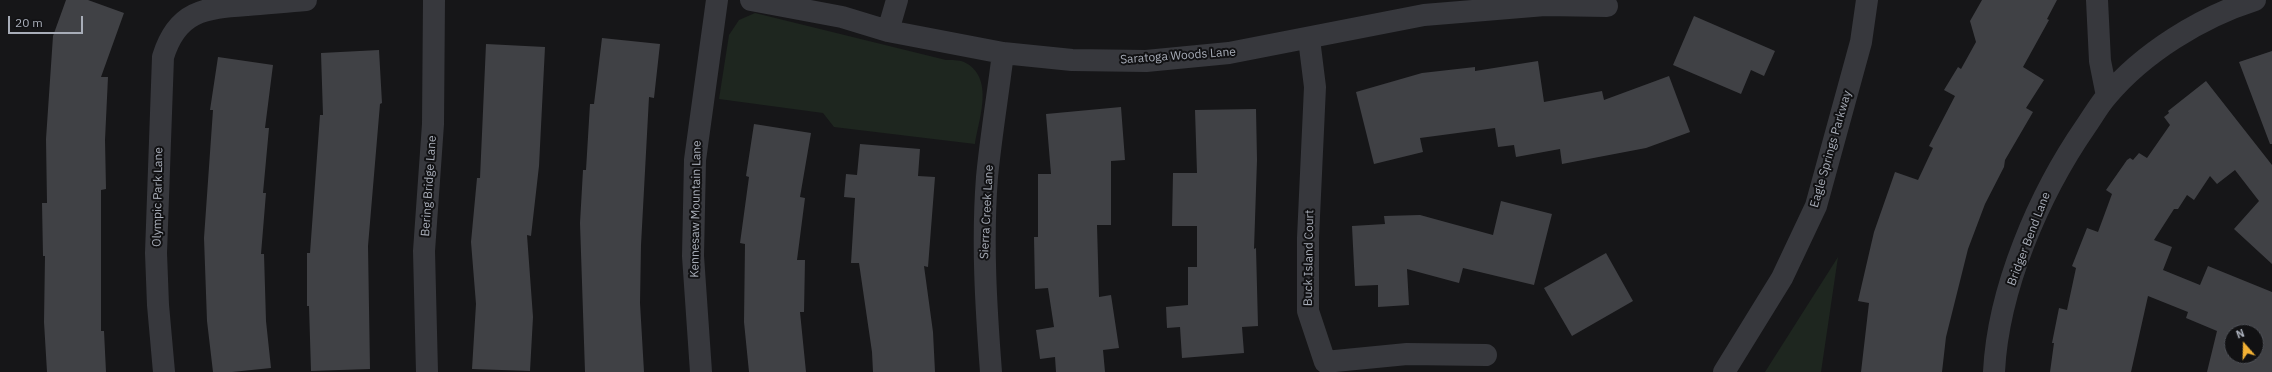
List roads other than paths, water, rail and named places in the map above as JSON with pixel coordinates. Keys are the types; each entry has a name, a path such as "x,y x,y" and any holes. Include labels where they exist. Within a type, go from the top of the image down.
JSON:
{"street":[{"name":"Olympic Park Lane","path":"164,372 158,305 158,169 163,57 168,40 179,26 193,14 214,7 306,0"},
{"name":"Bering Bridge Lane","path":"427,372 424,251 433,124 434,0"},
{"name":"Kennesaw Mountain Lane","path":"701,372 693,256 695,160 717,0"},
{"name":"Saratoga Woods Lane","path":"751,0 845,9 888,31 1003,53 1072,60 1146,61 1229,53 1309,39 1424,15 1545,5 1607,6"},
{"path":"888,31 897,0"},
{"name":"Eagle Springs Parkway","path":"1724,372 1782,278 1816,206 1861,42 1867,0"},
{"path":"2097,0 2100,61 2106,96"},
{"name":"Bridger Bend Lane","path":"1994,372 1995,345 2015,268 2039,207 2069,151 2106,96 2148,57 2228,3 2254,0"},
{"name":"Buck Island Court","path":"1309,39 1315,87 1308,238 1308,311 1325,362 1407,354 1486,355"},
{"name":"Sierra Creek Lane","path":"992,372 986,308 985,241 987,177 1003,53"}]}
